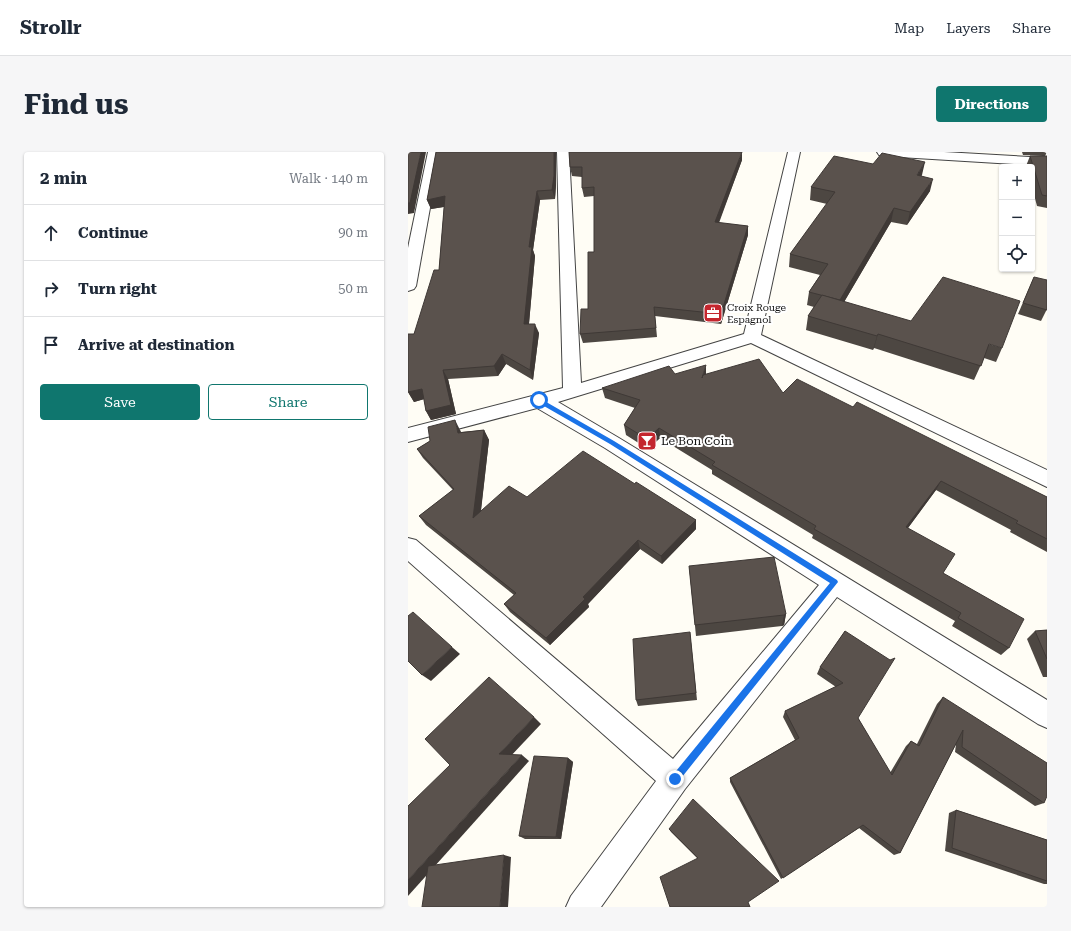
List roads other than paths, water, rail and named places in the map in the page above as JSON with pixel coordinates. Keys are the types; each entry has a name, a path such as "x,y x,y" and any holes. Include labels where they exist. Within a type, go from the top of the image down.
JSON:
{"street":[{"path":"408,286 434,152"},
{"path":"563,152 572,392"},
{"path":"752,337 794,152"},
{"path":"883,152 973,155 1047,162"},
{"path":"408,435 572,392 752,337 1047,479"},
{"path":"539,400 612,443 1047,715"},
{"path":"408,547 675,779"},
{"path":"582,907 675,779 835,582"}],"place":[{"name":"Croix Rouge Espagnol","path":"713,313"},
{"name":"Le Bon Coin","path":"647,441"}]}
